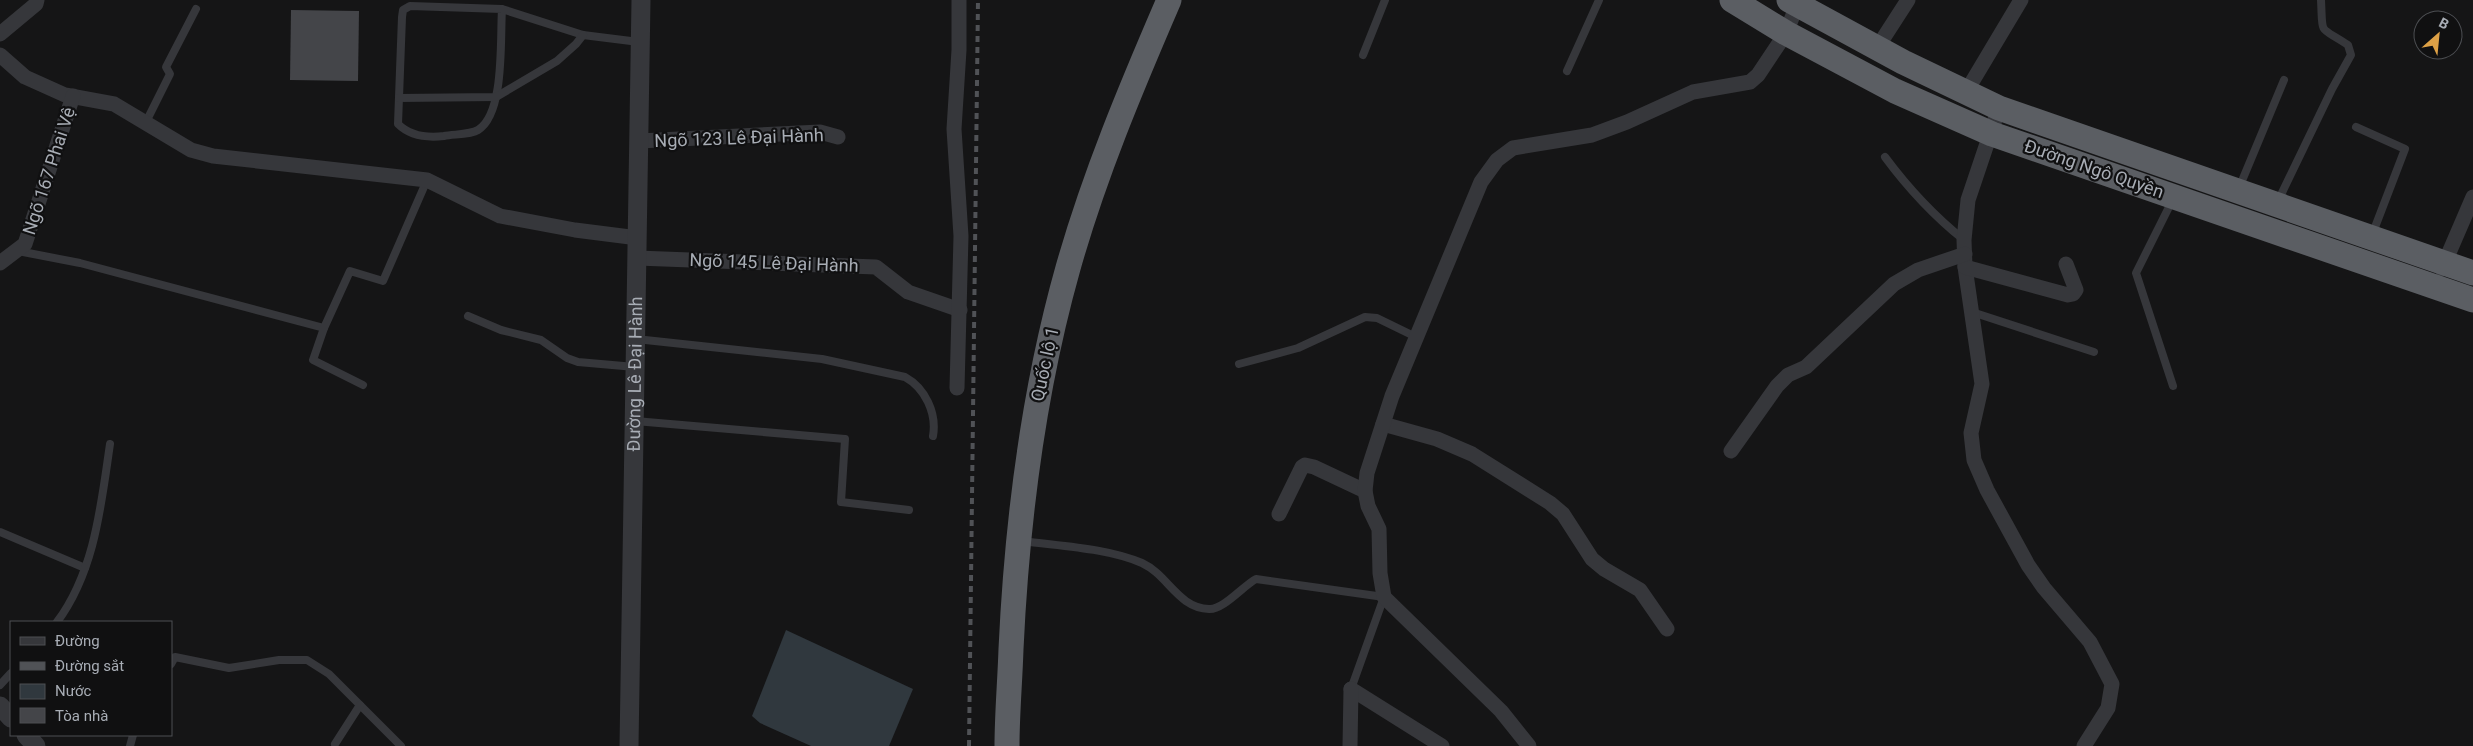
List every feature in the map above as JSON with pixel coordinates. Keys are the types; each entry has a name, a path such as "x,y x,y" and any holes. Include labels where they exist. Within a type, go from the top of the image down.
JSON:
{"highway":[{"name":"Quốc lộ 1","path":"1007,746 1018,540 1029,442 1044,363 1068,267 1101,164 1169,0"},
{"name":"Đường Ngô Quyền","path":"1732,0 1786,33 1895,91 1992,134 2473,300"},
{"name":"Đường Ngô Quyền","path":"1793,2 1877,48 1999,108 2473,273"}],"street":[{"path":"0,34 36,4 37,0"},
{"name":"Đường Lê Đại Hành","path":"629,746 641,0"},
{"path":"957,388 961,236 954,129 960,50 959,0"},
{"path":"1877,48 1908,0"},
{"path":"1966,92 2021,0"},
{"path":"1529,746 1501,712 1384,597 1380,574 1379,530 1368,506 1366,491 1367,473 1383,424 1416,337 1481,182 1497,160 1512,148 1592,135 1627,122 1693,92 1750,82 1758,75 1786,33 1793,2"},
{"path":"0,55 25,77 73,96 114,104 192,150 213,156 427,180 500,216 575,230 638,238"},
{"name":"Ngõ 167 Phai Vệ","path":"0,263 25,244 73,96"},
{"path":"1999,108 1992,134 1968,200 1965,254 1982,384 1971,434 1974,460 1987,490 2028,565 2044,588 2090,642 2112,684 2108,708 2084,746"},
{"name":"Ngõ 123 Lê Đại Hành","path":"639,141 820,132 838,137"},
{"path":"2437,288 2444,263 2473,198"},
{"path":"1732,451 1777,386 1788,374 1806,367 1894,284 1918,270 1965,254 2068,296 2076,290 2066,264"},
{"name":"Ngõ 145 Lê Đại Hành","path":"637,258 876,267 908,292 960,310"},
{"path":"1383,424 1437,439 1472,454 1550,503 1563,514 1592,559 1604,569 1640,590 1668,629"},
{"path":"1279,514 1302,467 1305,465 1366,491"},
{"path":"1350,746 1351,689"},
{"path":"1351,689 1442,746"},
{"path":"0,706 10,717"},
{"path":"27,736 36,746"}],"lane":[{"path":"1363,55 1384,0"},
{"path":"1567,71 1599,0"},
{"path":"2276,205 2332,89 2351,55 2348,45 2324,32 2322,27 2321,0"},
{"path":"502,9 496,97 492,112 478,131 440,136 417,136 405,131 398,124 398,98 403,10 410,6 502,9 582,35 641,42"},
{"path":"146,122 170,74 166,66 196,8"},
{"path":"398,98 496,97 557,61 576,44 582,35"},
{"path":"2237,192 2284,80"},
{"path":"2356,128 2405,149 2371,238"},
{"path":"1885,157 1965,254"},
{"path":"364,384 313,360 324,328 350,271 383,281 427,180"},
{"path":"2173,386 2136,273 2174,196"},
{"path":"16,250 80,263 324,328"},
{"path":"1972,312 2094,352"},
{"path":"468,316 501,330 541,340 567,358 578,362 635,366"},
{"path":"1239,364 1298,348 1365,317 1377,318 1416,337"},
{"path":"636,339 822,359 905,377 916,383 928,402 935,425 932,436"},
{"path":"634,421 845,439 841,502 909,510"},
{"path":"58,621 69,606 85,568 99,517 110,444"},
{"path":"0,532 85,568"},
{"path":"1018,540 1104,552 1142,563 1163,577 1185,602 1208,609 1218,608 1245,585 1256,580 1384,597 1351,689"},
{"path":"172,662 175,657 229,668 279,660 307,660 329,674 401,746"},
{"path":"0,685 10,674"},
{"path":"335,744 360,705"}],"water":[{"path":"786,630 913,689 889,746 811,746 760,723 752,716"}],"building":[{"path":"291,10 359,11 358,81 290,80"}],"railway":[{"path":"969,746 978,0"}]}
